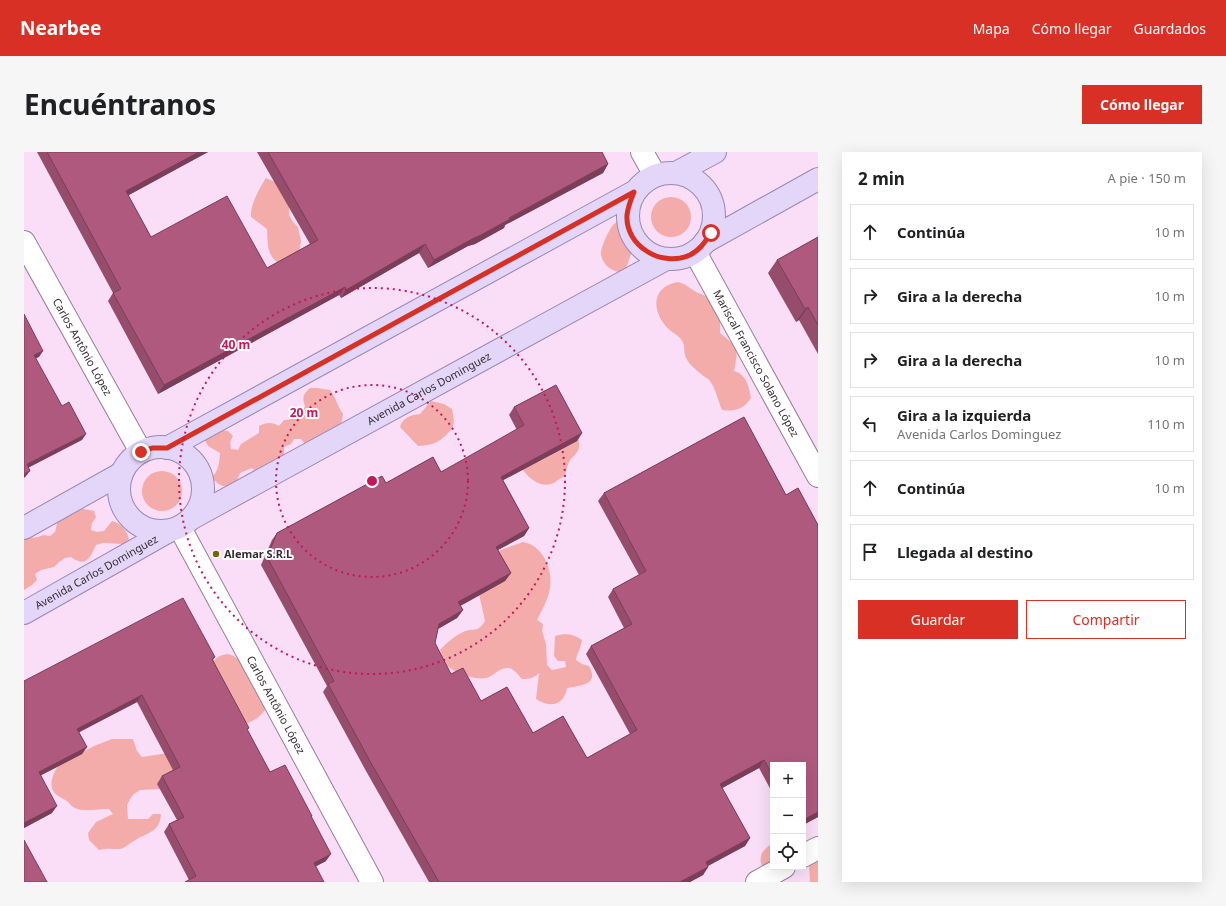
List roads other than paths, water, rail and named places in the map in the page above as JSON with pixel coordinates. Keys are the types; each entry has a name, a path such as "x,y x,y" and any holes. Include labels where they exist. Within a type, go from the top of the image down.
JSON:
{"main road":[{"path":"167,448 634,192 647,179 665,174 715,152"},
{"path":"665,174 688,176 700,183 708,194 713,206 714,220 711,233 700,247"},
{"path":"634,192 629,204 627,216 629,229 634,240 643,249 654,256 678,258 690,255 700,247 818,179"},
{"name":"Avenida Carlos Dominguez","path":"24,613 666,258"},
{"path":"152,448 167,448 180,452 192,460 202,478 202,499 197,512 180,526 161,532 147,530 135,523 125,513 118,494 119,480 131,459 141,452 152,448"},
{"path":"24,528 122,473"}],"street":[{"path":"642,152 665,174"},
{"name":"Carlos Antônio López","path":"24,242 141,452"},
{"name":"Mariscal Francisco Solano López","path":"700,247 818,476"},
{"name":"Carlos Antônio López","path":"180,526 372,882"},
{"path":"806,854 818,848"},
{"path":"757,882 779,870"}],"place":[{"name":"Alemar S.R.L","path":"216,554"}]}
